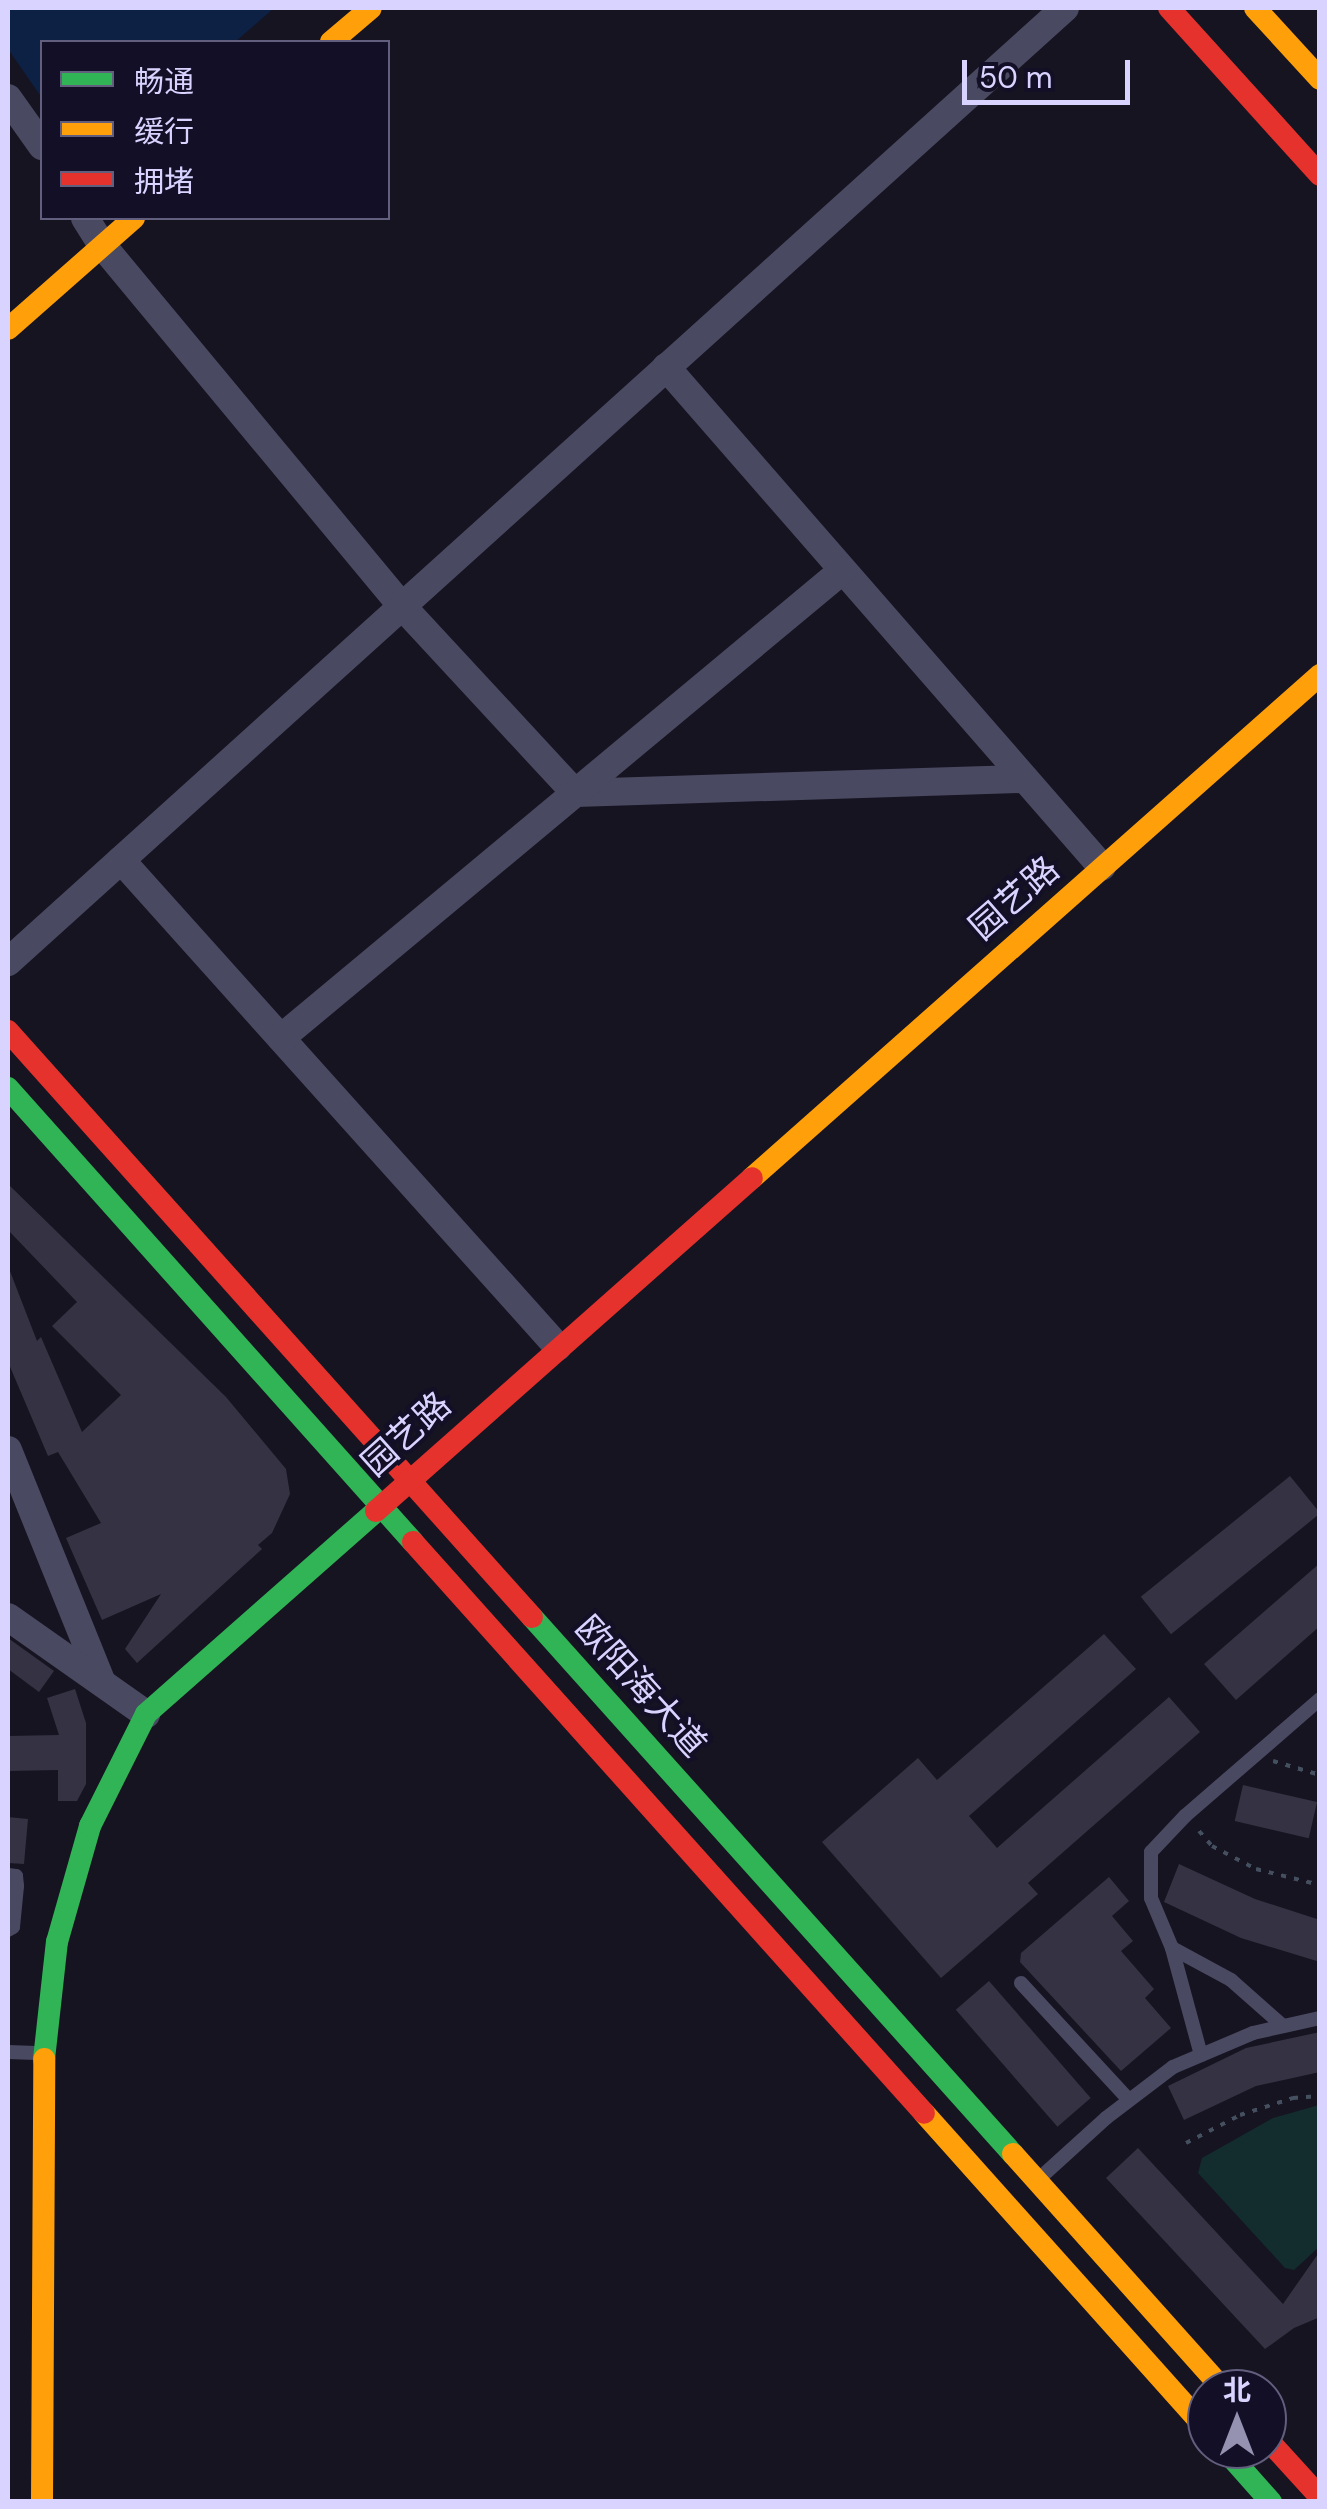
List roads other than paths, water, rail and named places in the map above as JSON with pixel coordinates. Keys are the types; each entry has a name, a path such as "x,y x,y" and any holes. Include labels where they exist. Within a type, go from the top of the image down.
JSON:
{"main road":[{"path":"334,40 371,8"},
{"path":"1169,8 1320,175"},
{"path":"1255,8 1320,80"},
{"path":"8,329 132,220"},
{"name":"园艺路","path":"42,2502 44,2053 57,1942 70,1884 114,1771 146,1714 1320,675"},
{"name":"欧阳海大道","path":"8,1030 1205,2369"},
{"path":"8,1088 1187,2408"},
{"path":"1287,2460 1320,2497"},
{"path":"1242,2469 1271,2502"}],"street":[{"path":"8,962 1065,8"},
{"path":"8,98 40,143"},
{"path":"86,220 102,246 402,606 575,793 1025,779"},
{"path":"666,368 1102,867"},
{"path":"281,1038 843,570"},
{"path":"120,860 558,1347"},
{"path":"8,1450 102,1683"},
{"path":"8,1618 146,1714"}],"lane":[{"path":"1200,2056 1172,1948 1150,1898 1150,1852 1186,1816 1313,1714 1320,1699"},
{"path":"8,1875 16,1876 17,1886 13,1927 8,1930"},
{"path":"1172,1948 1231,1980 1283,2026"},
{"path":"1021,1984 1129,2100"},
{"path":"1037,2181 1172,2067 1253,2033 1320,2018"},
{"path":"8,2052 44,2053"}],"water":[{"path":"8,8 274,8 237,40 40,40 40,95 8,49"}]}
